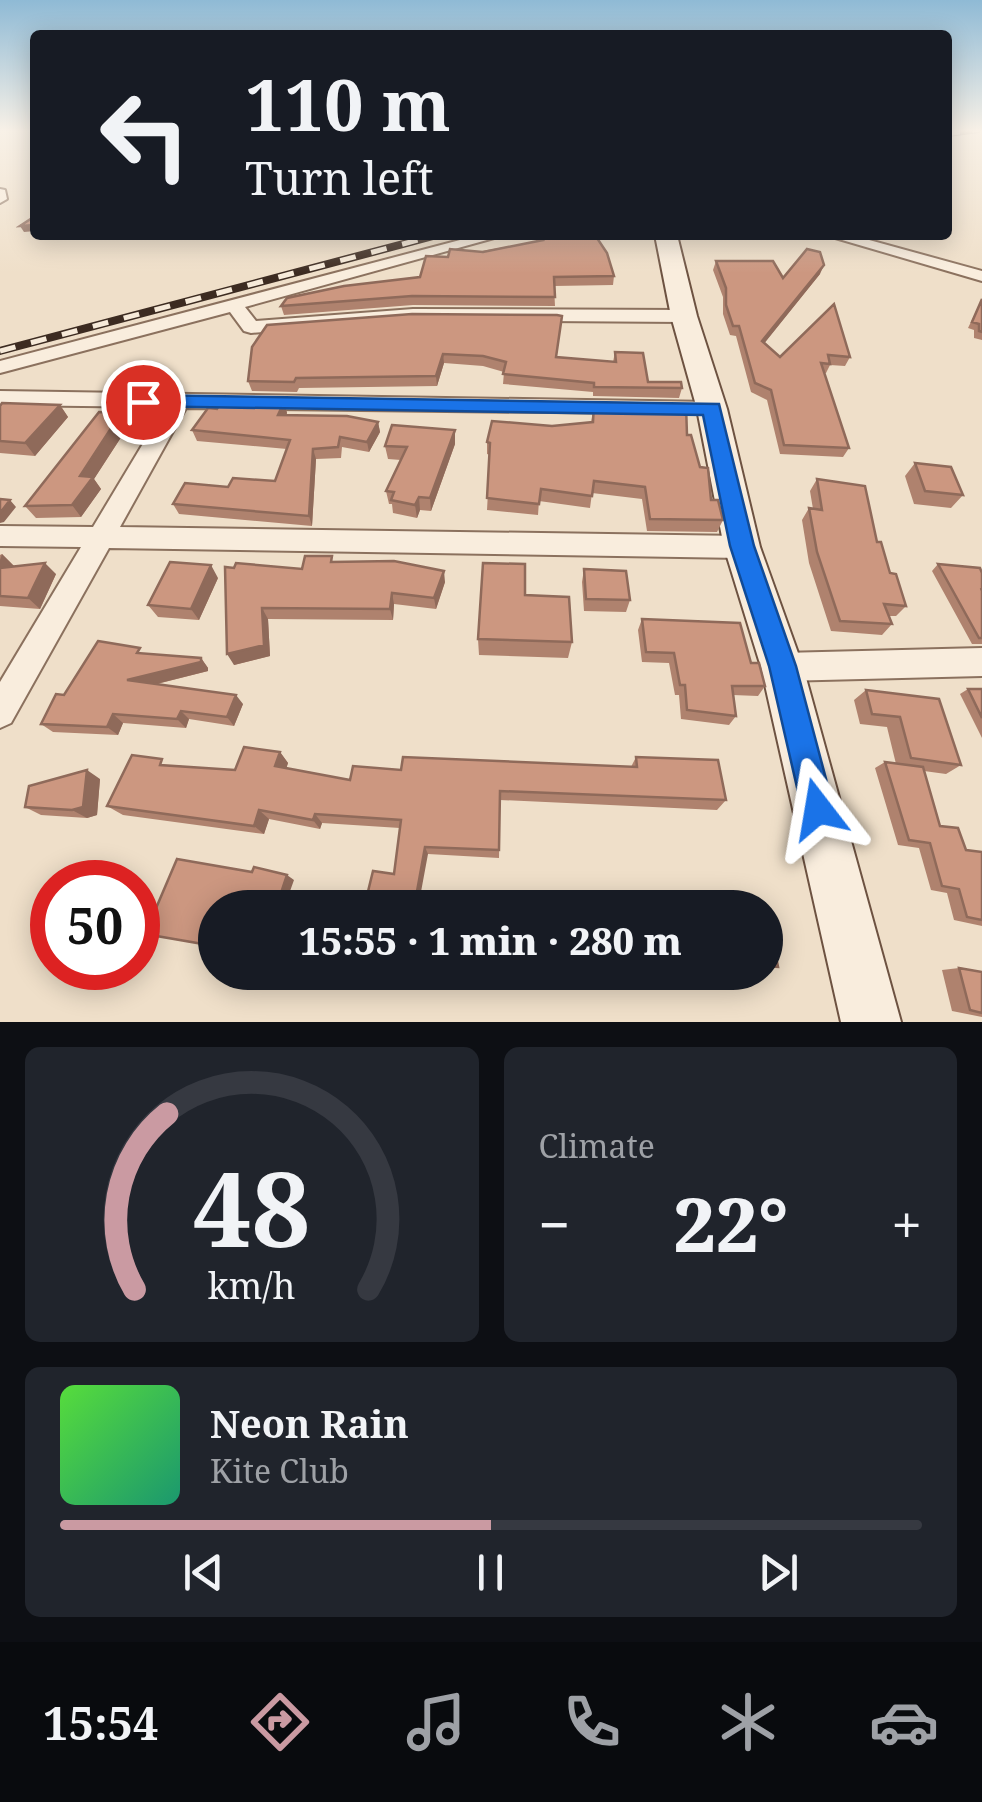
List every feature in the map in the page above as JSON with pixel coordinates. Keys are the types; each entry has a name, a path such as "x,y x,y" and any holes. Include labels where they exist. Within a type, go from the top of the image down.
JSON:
{"main road":[{"path":"667,240 684,316 712,409 742,546 782,666 872,1022"}],"street":[{"path":"0,367 479,240"},
{"path":"851,240 982,276"},
{"path":"891,252 982,293"},
{"path":"234,305 251,327 325,318 503,312 684,316"},
{"path":"0,398 712,409"},
{"path":"0,712 179,402"},
{"path":"0,536 742,546"},
{"path":"782,666 982,662"}],"building":[{"path":"543,240 598,240 614,276 554,277 555,297 412,296 281,306 287,298 344,286 420,277 426,256 448,257 450,249 483,252"},
{"path":"807,249 820,252 824,265 762,341 780,357 834,304 850,357 828,355 830,364 821,363 849,448 784,445 771,390 755,383 739,326 733,326 726,305 726,288 716,261 773,261 783,278"},
{"path":"982,299 982,332 979,324 972,322"},
{"path":"412,314 562,316 556,357 616,362 615,352 643,353 648,382 681,382 682,388 594,387 594,383 503,374 506,362 483,356 443,354 436,376 248,381 252,347 267,325"},
{"path":"221,402 284,402 278,415 347,416 378,422 367,442 340,437 338,447 313,449 309,516 173,504 185,483 228,487 233,478 275,481 290,440 192,430 208,408 217,409"},
{"path":"2,403 60,405 25,443 0,441"},
{"path":"594,404 686,405 687,435 691,435 700,467 708,468 711,500 718,500 723,520 650,519 645,487 594,481 592,496 541,489 539,504 487,498 487,442 492,421 552,426 593,422"},
{"path":"99,412 121,413 80,476 93,477 72,505 25,506"},
{"path":"392,425 455,430 430,498 419,497 415,505 391,500 394,492 386,491 407,447 385,446"},
{"path":"915,463 951,467 963,495 925,491"},
{"path":"817,479 865,486 877,542 881,542 890,573 896,574 906,606 884,604 892,624 840,621 817,552 809,508 822,510"},
{"path":"0,499 10,500 0,513"},
{"path":"305,556 332,556 331,562 394,561 444,571 434,598 392,593 390,609 262,608 264,645 227,654 225,567 234,568 236,563 302,569"},
{"path":"170,562 211,565 191,609 148,605"},
{"path":"45,563 28,598 0,596 0,568"},
{"path":"483,563 525,564 525,595 569,597 572,642 478,639"},
{"path":"938,564 980,568 982,638 979,638"},
{"path":"584,569 626,571 630,600 586,599"},
{"path":"642,619 740,623 751,663 759,663 765,686 732,686 736,716 687,710 685,685 680,685 674,653 646,652"},
{"path":"98,641 140,648 137,653 201,658 201,662 127,680 236,695 227,717 181,711 177,719 113,714 107,727 41,724 56,694 64,695"},
{"path":"968,689 982,689 982,718"},
{"path":"866,690 939,699 961,765 911,758 900,717 872,714"},
{"path":"244,747 280,752 275,766 350,780 353,766 401,770 403,757 637,767 636,757 718,760 726,800 500,791 499,850 425,847 417,890 368,890 373,871 394,874 401,820 315,814 313,820 259,810 254,826 107,806 132,755 162,759 160,765 235,770"},
{"path":"885,762 923,767 940,826 958,828 966,850 982,852 982,920 967,917 959,889 942,886 930,843 909,840"},
{"path":"87,770 83,807 25,807 29,786"},
{"path":"177,859 252,872 254,867 287,875 282,890 198,890 198,943 160,937 160,899"},
{"path":"959,968 982,972 982,1013 970,1010"}],"railway":[{"path":"0,351 418,240"}],"route":[{"path":"143,402 712,409 742,546 782,666 818,809"}]}
